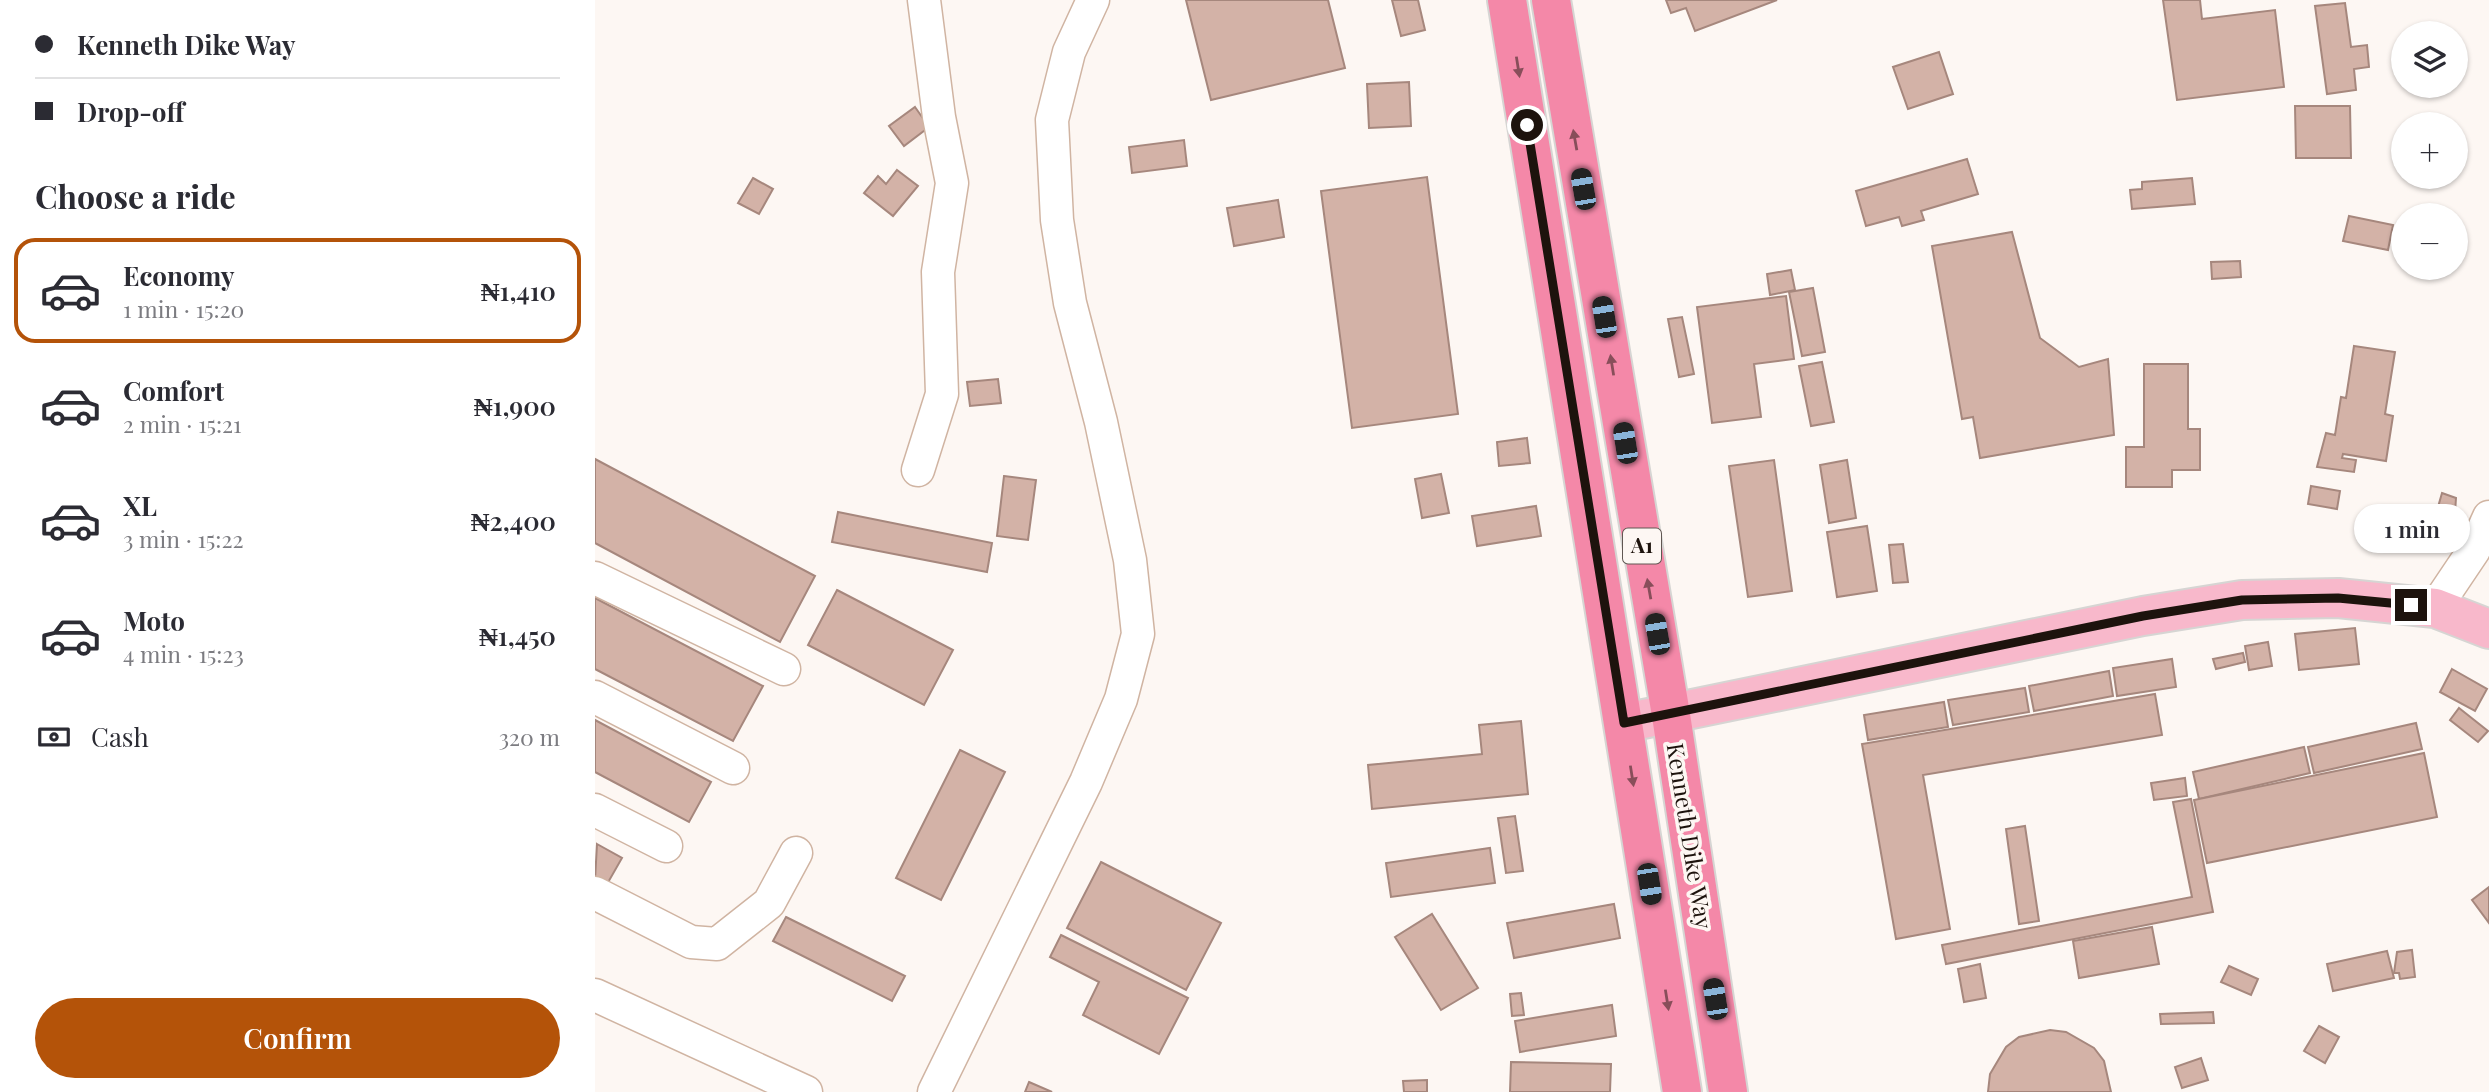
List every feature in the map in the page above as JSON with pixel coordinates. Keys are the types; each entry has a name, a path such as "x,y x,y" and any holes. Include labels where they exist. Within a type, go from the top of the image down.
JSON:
{"highway":[{"name":"Kenneth Dike Way","path":"1507,0 1682,1092"},
{"name":"Kenneth Dike Way","path":"1551,0 1671,715 1728,1092"},
{"path":"1548,250 1592,243"},
{"path":"1575,423 1621,416"}],"main road":[{"path":"1624,723 2143,616 2242,600 2338,598 2435,608 2489,629"}],"street":[{"path":"918,470 942,394 938,272 951,183 939,117 924,0"},
{"path":"934,1092 1087,782 1121,699 1138,634 1130,560 1101,422 1070,303 1057,220 1052,120 1069,52 1093,0"},
{"path":"2435,608 2473,550 2489,517"},
{"path":"595,578 784,669"},
{"path":"595,697 733,768"},
{"path":"595,810 666,846"},
{"path":"595,893 691,942 717,944 769,903 796,853"},
{"path":"595,995 806,1092"}],"building":[{"path":"1186,0 1328,0 1345,68 1211,100"},
{"path":"1392,0 1418,0 1425,30 1401,36"},
{"path":"1666,0 1777,0 1695,31 1686,8 1671,13"},
{"path":"2163,0 2200,0 2202,19 2275,10 2284,87 2177,100"},
{"path":"2345,3 2351,47 2367,45 2369,67 2354,69 2356,90 2327,94 2315,6"},
{"path":"1939,52 1953,94 1908,109 1893,67"},
{"path":"1409,82 1411,126 1369,128 1367,84"},
{"path":"2295,106 2350,106 2351,158 2296,158"},
{"path":"915,107 929,127 904,146 889,126"},
{"path":"1184,140 1187,166 1132,173 1129,147"},
{"path":"1967,159 1978,194 1921,211 1924,220 1902,226 1899,217 1866,226 1856,191"},
{"path":"897,170 918,186 893,216 864,193 878,176 886,184"},
{"path":"1427,177 1458,414 1352,428 1321,191"},
{"path":"753,178 773,189 759,214 738,203"},
{"path":"2192,178 2195,204 2132,209 2130,190 2142,189 2142,182"},
{"path":"1278,200 1284,237 1234,246 1227,208"},
{"path":"2349,216 2391,225 2388,250 2343,241"},
{"path":"2012,232 2040,338 2079,367 2108,359 2114,435 1980,458 1973,417 1962,419 1932,246"},
{"path":"2240,261 2241,277 2212,279 2211,262"},
{"path":"1791,270 1795,290 1770,295 1767,274"},
{"path":"1813,288 1825,352 1802,356 1789,292"},
{"path":"1786,296 1794,359 1754,364 1761,417 1712,423 1697,307"},
{"path":"1682,317 1694,374 1679,377 1668,319"},
{"path":"2354,346 2395,352 2385,414 2393,416 2386,461 2343,454 2342,458 2356,460 2354,472 2317,467 2326,433 2335,435 2341,397 2346,398"},
{"path":"1822,362 1834,422 1811,426 1799,366"},
{"path":"2144,364 2188,364 2188,429 2200,429 2200,470 2172,470 2172,487 2126,487 2126,447 2144,447"},
{"path":"998,379 1001,403 970,406 967,382"},
{"path":"1527,438 1530,463 1499,466 1497,442"},
{"path":"595,459 815,576 780,642 595,543"},
{"path":"1774,460 1792,591 1748,597 1729,466"},
{"path":"1847,460 1856,518 1829,523 1820,465"},
{"path":"1441,474 1449,513 1422,518 1415,479"},
{"path":"1004,476 1036,480 1028,540 997,536"},
{"path":"2311,486 2340,491 2337,509 2308,504"},
{"path":"2442,493 2456,498 2454,528 2434,521"},
{"path":"1536,506 1541,536 1477,546 1472,516"},
{"path":"838,512 992,543 987,572 832,542"},
{"path":"1867,526 1877,591 1837,597 1827,532"},
{"path":"1903,544 1908,582 1893,583 1889,545"},
{"path":"837,590 953,650 924,705 808,645"},
{"path":"595,598 763,686 733,741 595,669"},
{"path":"2355,628 2359,664 2299,670 2295,634"},
{"path":"2268,642 2272,666 2249,670 2245,646"},
{"path":"2243,653 2245,662 2216,669 2213,659"},
{"path":"2172,659 2176,687 2117,696 2113,668"},
{"path":"2452,669 2487,689 2475,711 2440,692"},
{"path":"2109,671 2113,696 2034,711 2029,686"},
{"path":"2025,688 2029,712 1953,725 1948,700"},
{"path":"2155,694 2162,735 1923,775 1950,929 1896,939 1862,744"},
{"path":"1944,702 1948,727 1868,740 1864,715"},
{"path":"2459,708 2488,731 2478,742 2450,720"},
{"path":"595,720 711,782 689,822 595,772"},
{"path":"1521,721 1528,794 1372,809 1368,765 1482,754 1479,725"},
{"path":"2416,723 2422,749 2314,773 2308,747"},
{"path":"2304,747 2310,773 2199,799 2193,772"},
{"path":"960,750 1005,772 941,900 896,878"},
{"path":"2424,753 2437,817 2207,863 2194,800"},
{"path":"2185,778 2187,796 2154,800 2151,783"},
{"path":"2191,799 2213,912 1946,964 1942,945 2192,897 2173,802"},
{"path":"1515,816 1523,871 1506,873 1498,818"},
{"path":"2025,826 2039,921 2019,924 2006,829"},
{"path":"597,844 622,858 606,886 595,880"},
{"path":"1490,848 1495,883 1391,897 1386,863"},
{"path":"1101,862 1221,923 1186,990 1067,928"},
{"path":"2489,887 2489,923 2472,900"},
{"path":"1614,904 1620,938 1514,958 1507,923"},
{"path":"1432,914 1478,988 1441,1010 1395,937"},
{"path":"786,917 905,976 892,1001 773,941"},
{"path":"2152,927 2159,964 2079,978 2073,941"},
{"path":"1061,935 1188,998 1159,1054 1083,1015 1099,982 1050,957"},
{"path":"2412,950 2415,977 2400,979 2399,973 2394,973 2397,952"},
{"path":"2387,951 2394,978 2333,991 2327,964"},
{"path":"1980,964 1986,998 1964,1002 1958,969"},
{"path":"2229,966 2258,979 2251,995 2221,982"},
{"path":"1521,993 1524,1015 1512,1016 1510,994"},
{"path":"1612,1005 1616,1036 1520,1052 1515,1021"},
{"path":"2213,1012 2214,1023 2161,1024 2160,1014"},
{"path":"2319,1026 2339,1037 2325,1063 2304,1051"},
{"path":"2050,1030 2066,1032 2094,1048 2104,1061 2111,1092 1988,1092 1990,1074 2006,1047 2019,1037"},
{"path":"2201,1058 2208,1080 2182,1088 2175,1067"},
{"path":"1511,1062 1611,1064 1610,1092 1510,1092"},
{"path":"1427,1080 1427,1092 1404,1092 1403,1081"},
{"path":"1029,1082 1052,1092 1025,1092"}],"route":[{"path":"1527,125 1624,723 2143,616 2242,600 2338,598 2411,605"}]}
